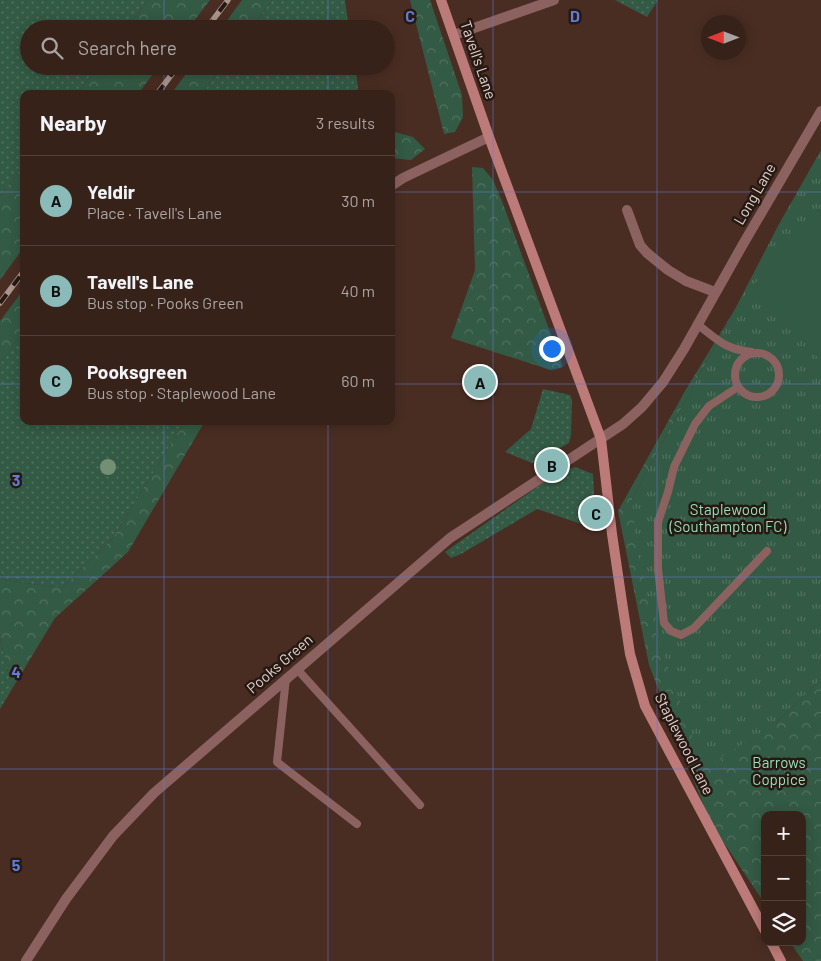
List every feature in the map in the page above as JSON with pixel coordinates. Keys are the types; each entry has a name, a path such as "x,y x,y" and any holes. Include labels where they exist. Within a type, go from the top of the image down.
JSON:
{"street":[{"name":"Tavell's Lane","path":"441,0 489,137 601,439"},
{"path":"454,35 554,0"},
{"name":"Long Lane","path":"601,439 623,424 642,407 663,382 821,111"},
{"path":"395,183 489,137"},
{"path":"627,210 640,245 647,253 674,274 693,284 716,292"},
{"name":"Pooks Green","path":"26,961 66,899 113,836 154,793 450,538 601,439"},
{"name":"Staplewood Lane","path":"601,439 612,534 630,654 645,706 761,924"},
{"path":"773,946 781,961"}],"lane":[{"path":"697,324 726,346 740,351 759,352 766,354 778,365 780,372 776,388 764,396 749,396 738,387 735,373 740,360 752,353 759,352"},
{"path":"738,387 708,406 695,424 674,466 658,522 658,570 664,623 671,631 681,635 694,628 767,551"},
{"path":"297,669 420,805"},
{"path":"286,678 277,762 357,824"}],"green space":[{"path":"0,0 148,0 133,20 20,20 20,75 91,75 80,90 20,90 20,170 0,196"},
{"path":"148,0 210,0 195,20 133,20"},
{"path":"242,0 272,0 258,20 228,20"},
{"path":"272,0 345,0 348,20 258,20"},
{"path":"410,0 430,0 462,95 463,117 455,132 444,134"},
{"path":"615,0 658,0 647,17"},
{"path":"91,75 152,75 141,90 80,90"},
{"path":"185,75 216,75 205,90 174,90"},
{"path":"216,75 356,75 358,87 357,90 205,90"},
{"path":"395,132 413,137 425,149 411,160 395,158"},
{"name":"Staplewood (Southampton FC)","path":"821,150 821,679 776,723 704,768 656,634 636,543 632,499 779,224"},
{"path":"472,167 483,168 493,180 563,367 551,370 451,338 475,270"},
{"path":"20,170 20,252 0,280 0,196"},
{"path":"821,215 821,361 754,286 769,261"},
{"path":"20,294 20,336 0,363 0,321"},
{"name":"Barrows Coppice","path":"735,309 632,499 776,723 821,679 821,961 803,961 793,946 806,946 806,811 761,811 761,898 710,822 649,665 618,511 685,391"},
{"path":"20,336 20,425 183,425 113,538 62,588 4,580 0,572 0,363"},
{"path":"543,389 570,395 572,400 571,435 569,443 532,463 505,452 531,429"},
{"path":"183,425 203,425 128,552 55,618 12,689 0,638 0,572 4,580 62,588 113,538"},
{"path":"575,467 593,474 596,529 537,509 461,554 451,558 445,552 554,475"},
{"path":"0,638 12,689 0,709"}],"railway":[{"path":"213,20 228,0"},
{"path":"160,90 171,75"},
{"path":"0,303 20,276"}],"place":[{"name":"Yeldir","path":"480,382"},
{"name":"Tavell's Lane","path":"552,465"},
{"name":"Pooksgreen","path":"596,513"}]}
